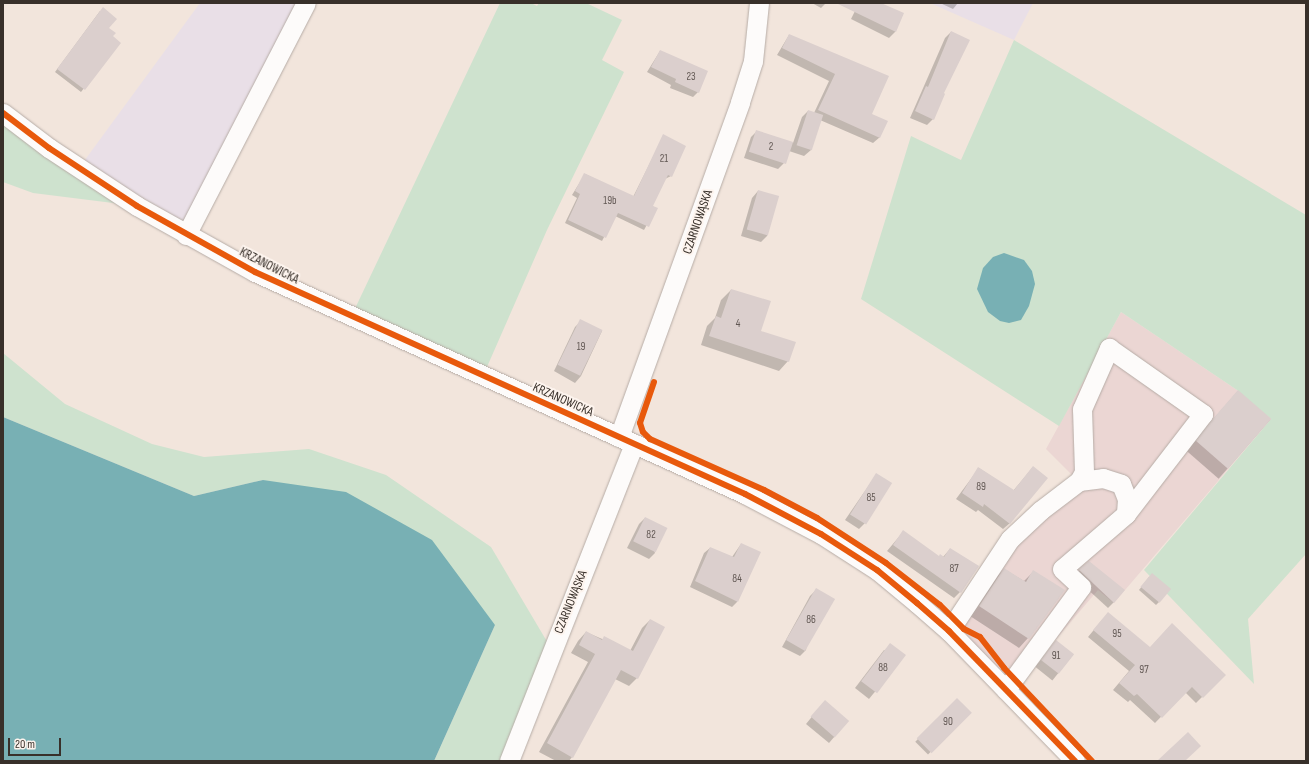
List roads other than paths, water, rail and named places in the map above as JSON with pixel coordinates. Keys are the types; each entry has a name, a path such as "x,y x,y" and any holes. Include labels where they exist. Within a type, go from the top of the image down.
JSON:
{"street":[{"path":"186,235 306,3"},
{"name":"CZARNOWĄSKA","path":"509,761 626,441 740,102 753,61 759,3"},
{"name":"KRZANOWICKA","path":"3,113 92,177 186,235 308,298 745,494 821,534 877,570 949,631 1075,761"},
{"path":"949,631 1010,539 1041,510 1078,481 1084,472 1082,409 1109,348 1203,414 1126,514 1062,569 1081,587 1006,689"},
{"path":"1078,481 1103,478 1121,484 1127,499 1126,514"}],"water":[{"path":"1004,253 1024,260 1032,271 1035,284 1029,306 1021,320 1009,323 1000,321 988,312 977,289 983,268 993,257"},
{"path":"3,417 194,496 263,480 346,492 432,540 495,625 434,761 3,761"}]}
